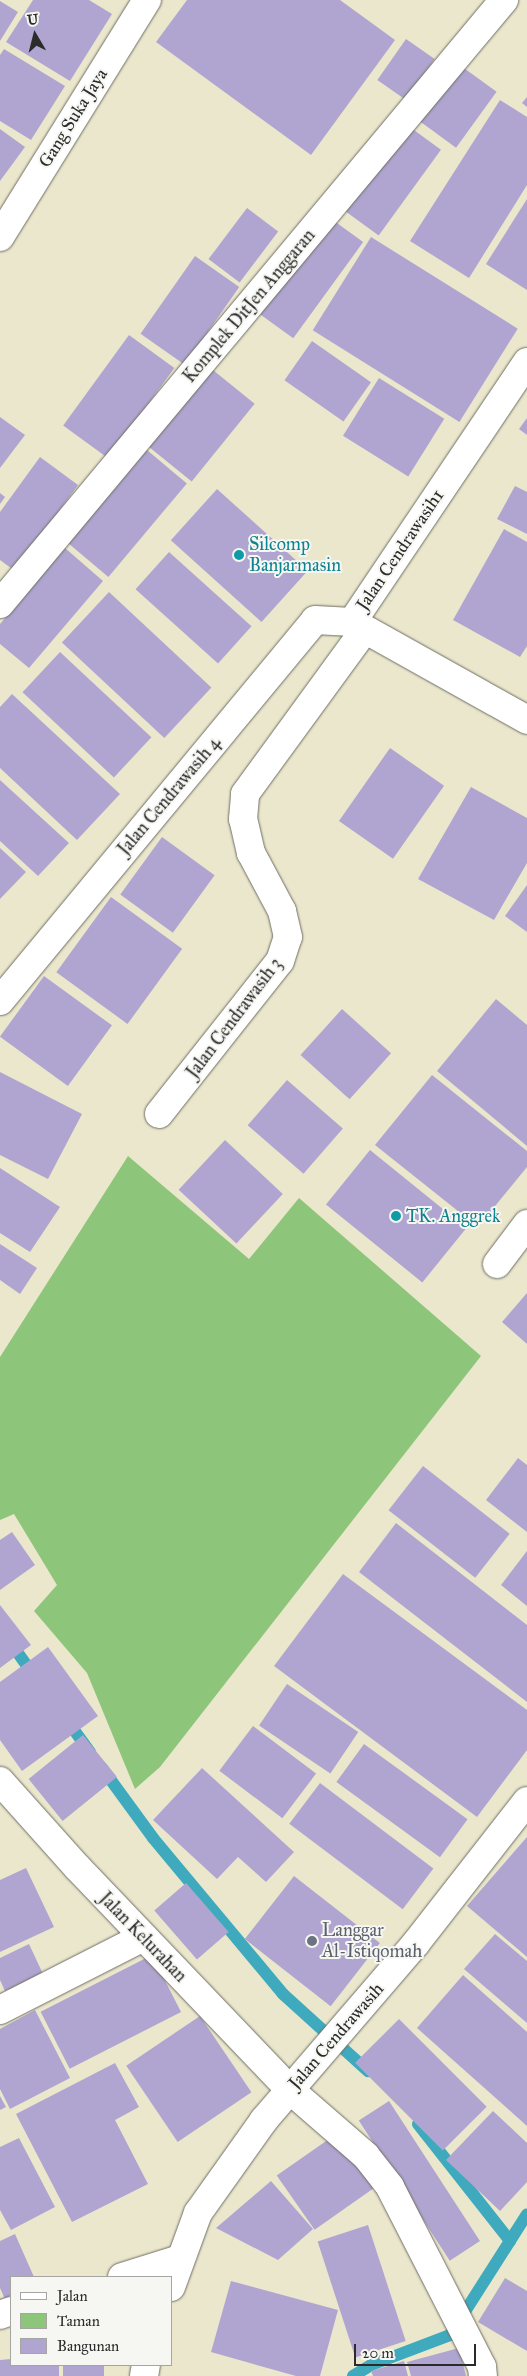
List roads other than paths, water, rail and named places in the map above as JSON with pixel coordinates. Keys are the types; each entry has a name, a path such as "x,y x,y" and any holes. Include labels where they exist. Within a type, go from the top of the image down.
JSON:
{"street":[{"name":"Gang Suka Jaya","path":"0,237 147,0"},
{"name":"Komplek DitJen Anggaran","path":"0,604 501,4"},
{"name":"Jalan Cendrawasih1","path":"527,362 358,627 527,720"},
{"name":"Jalan Cendrawasih 4","path":"0,1001 315,620 358,627"},
{"name":"Jalan Cendrawasih 3","path":"158,1114 280,962 288,936 282,911 252,853 243,819 245,794 358,627"},
{"path":"496,1264 527,1224"},
{"name":"Jalan Kelurahan","path":"0,1781 143,1937 289,2089 341,2132 384,2179 484,2367"},
{"name":"Jalan Cendrawasih","path":"172,2284 198,2214 264,2120 416,1943 527,1801"},
{"path":"0,2010 143,1937"},
{"path":"125,2276 180,2259"}],"waterway":[{"path":"0,1628 35,1677"},
{"path":"66,1719 90,1752"},
{"path":"102,1768 153,1838 283,1994 368,2071"},
{"path":"418,2124 510,2241"},
{"path":"353,2376 371,2365 450,2335 527,2214"}],"place":[{"name":"Silcomp Banjarmasin","path":"239,555"},
{"name":"TK. Anggrek","path":"396,1216"},
{"name":"Langgar Al-Istiqomah","path":"312,1941"}]}
